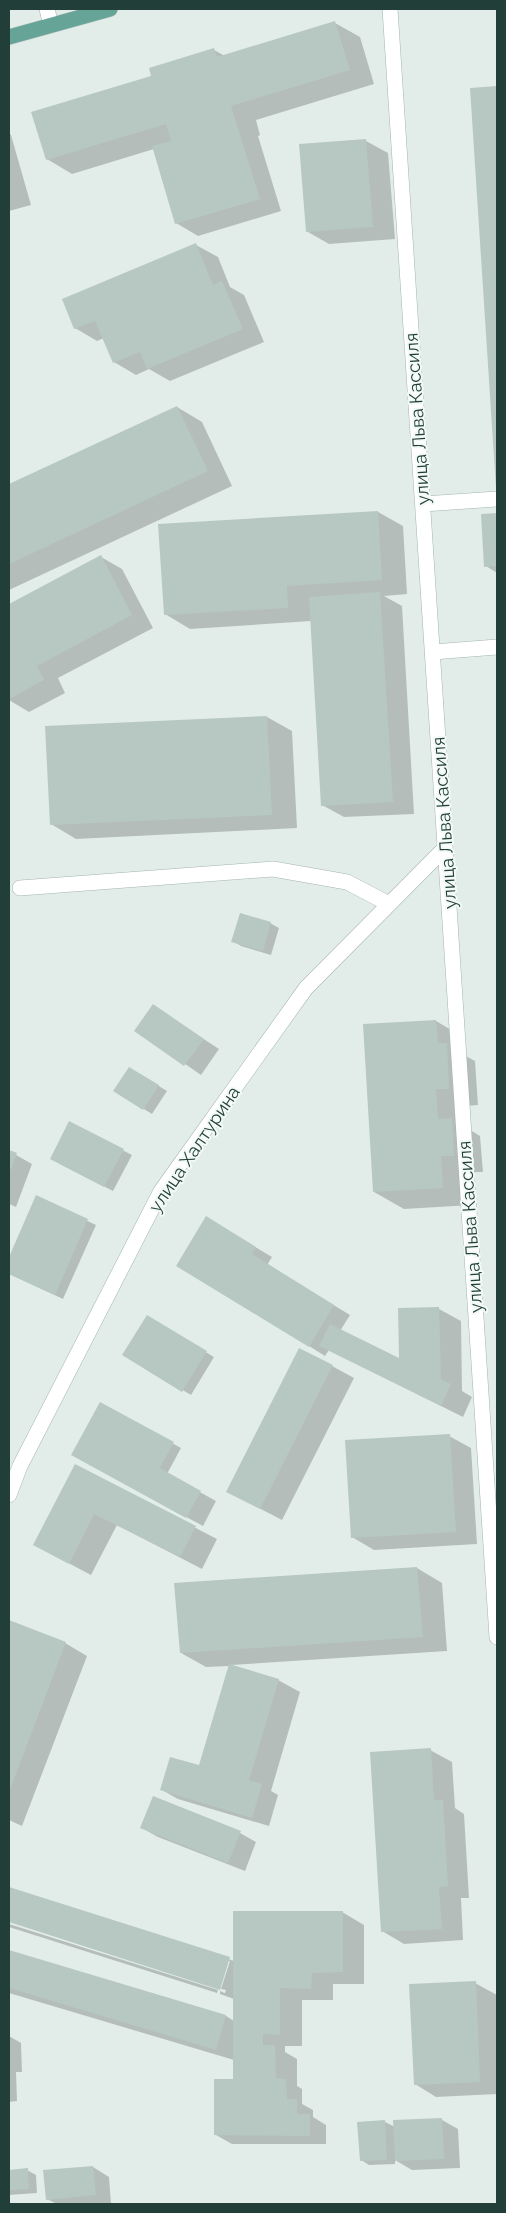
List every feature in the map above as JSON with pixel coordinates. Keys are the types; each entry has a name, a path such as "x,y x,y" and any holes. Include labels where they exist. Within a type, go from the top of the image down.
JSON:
{"main road":[{"path":"9,38 110,9"}],"street":[{"path":"46,9 51,26"},
{"name":"улица Льва Кассиля","path":"390,9 445,848 490,1408 497,1637"},
{"path":"422,504 497,499"},
{"path":"433,652 497,647"},
{"name":"улица Халтурина","path":"9,1495 14,1465 161,1190 306,988 445,848"},
{"path":"20,888 273,870 347,882 389,904"}],"building":[{"path":"335,21 350,70 231,106 260,199 175,224 152,146 171,141 166,124 46,160 31,112 151,76 149,68 214,48 217,57"},
{"path":"497,86 497,488 496,488 470,88"},
{"path":"366,139 373,227 306,232 299,144"},
{"path":"196,243 213,285 222,281 243,329 147,369 140,352 113,363 95,321 74,329 62,299"},
{"path":"177,406 208,471 9,564 9,484"},
{"path":"378,511 382,580 287,586 288,608 164,615 158,524"},
{"path":"497,513 497,566 484,567 481,514"},
{"path":"101,555 132,615 37,666 44,680 9,699 9,604"},
{"path":"380,592 393,802 321,806 309,597"},
{"path":"267,716 272,815 50,825 45,726"},
{"path":"240,913 271,922 263,951 231,942"},
{"path":"153,1004 204,1039 184,1066 134,1031"},
{"path":"436,1020 438,1043 447,1043 449,1089 436,1089 438,1119 452,1118 454,1156 441,1156 443,1188 373,1192 363,1024"},
{"path":"129,1067 159,1085 143,1110 113,1091"},
{"path":"69,1121 124,1149 104,1187 50,1159"},
{"path":"9,1150 17,1153 9,1174"},
{"path":"36,1195 88,1219 55,1295 9,1274 9,1257"},
{"path":"206,1216 256,1247 252,1254 334,1305 309,1347 176,1266"},
{"path":"439,1307 441,1379 451,1384 441,1406 319,1346 330,1324 399,1358 398,1308"},
{"path":"147,1315 207,1351 182,1392 122,1355"},
{"path":"299,1348 333,1365 260,1509 226,1492"},
{"path":"100,1402 174,1442 160,1468 201,1491 186,1518 71,1455"},
{"path":"450,1434 456,1532 351,1538 345,1440"},
{"path":"75,1464 196,1526 180,1557 94,1514 69,1564 33,1545"},
{"path":"417,1567 423,1637 180,1653 174,1583"},
{"path":"9,1620 66,1642 9,1792"},
{"path":"229,1664 279,1679 249,1780 262,1784 252,1818 160,1790 170,1757 199,1765"},
{"path":"431,1748 434,1800 443,1800 448,1886 439,1887 442,1929 381,1932 370,1752"},
{"path":"153,1796 241,1831 228,1863 140,1828"},
{"path":"9,1887 230,1957 220,1990 9,1922"},
{"path":"233,1911 343,1911 343,1972 312,1973 311,1989 280,1988 280,2035 263,2034 263,2045 275,2045 276,2078 286,2079 287,2099 297,2099 297,2114 310,2114 310,2136 214,2135 214,2079 233,2079"},
{"path":"9,1950 226,2015 216,2050 9,1988"},
{"path":"476,1981 480,2082 414,2085 409,1984"},
{"path":"442,2118 444,2159 395,2161 393,2120"},
{"path":"385,2120 387,2160 360,2161 357,2122"},
{"path":"93,2166 96,2195 46,2200 43,2170"},
{"path":"28,2168 29,2189 9,2190 9,2170"}]}
